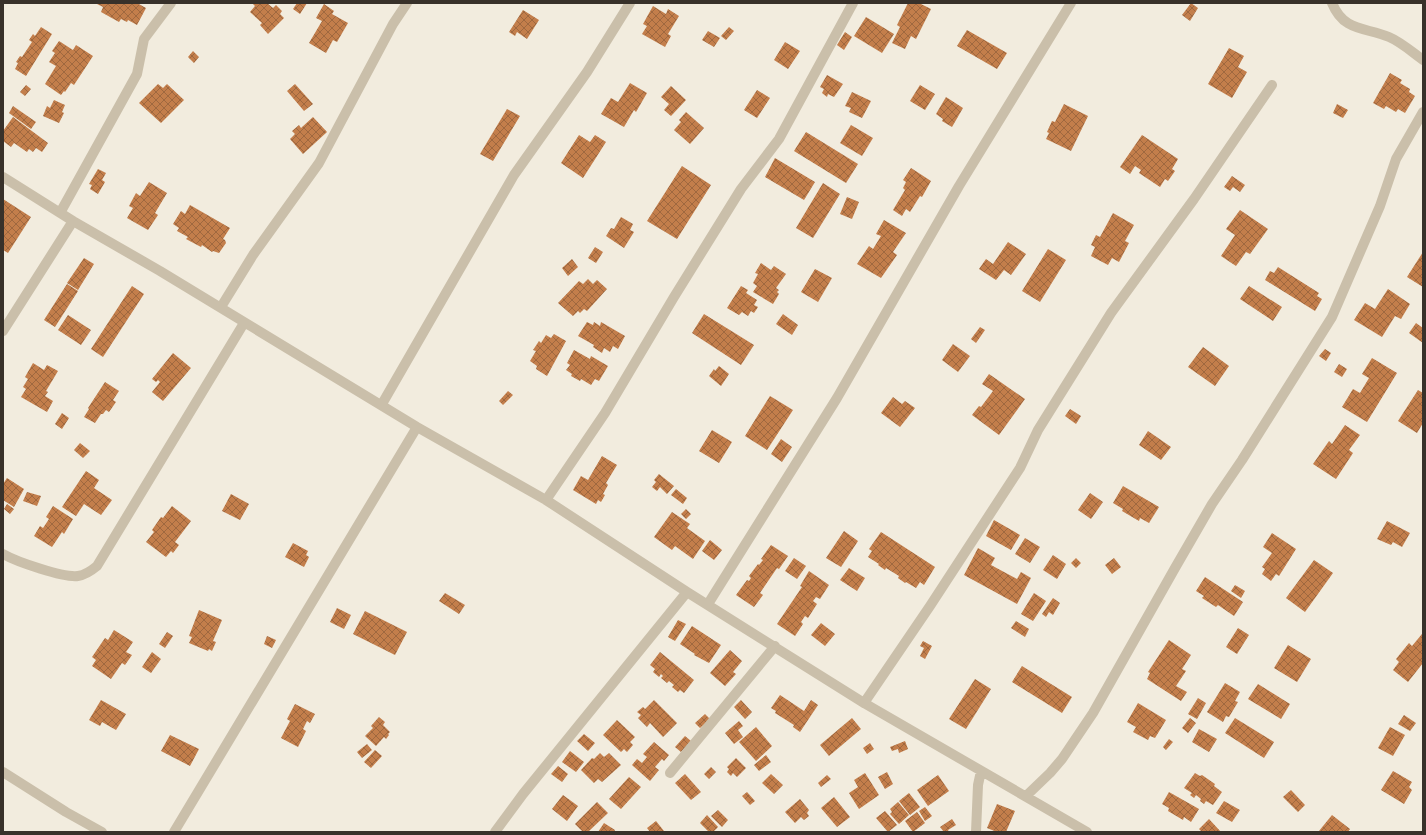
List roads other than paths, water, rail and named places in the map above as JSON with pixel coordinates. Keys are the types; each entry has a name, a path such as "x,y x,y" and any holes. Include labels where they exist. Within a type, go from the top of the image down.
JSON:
{"street":[{"path":"60,213 138,74 144,39 171,3"},
{"path":"220,307 253,255 319,163 393,24 407,3"},
{"path":"382,404 514,175 586,72 630,3"},
{"path":"546,500 605,413 674,297 741,189 779,139 853,3"},
{"path":"708,604 837,398 959,186 1072,3"},
{"path":"1332,3 1346,23 1356,28 1389,37 1423,60"},
{"path":"864,703 934,600 1020,468 1038,430 1111,313 1190,205 1272,85"},
{"path":"1026,796 1062,759 1093,713 1174,568 1212,504 1242,460 1332,317 1380,206 1396,159 1423,112"},
{"path":"3,177 73,221 382,404 417,427 546,500 687,592 864,703 1087,832"},
{"path":"3,331 73,221"},
{"path":"3,554 66,576 83,575 97,566 244,323"},
{"path":"174,832 417,427"},
{"path":"494,832 687,592"},
{"path":"670,773 775,646"},
{"path":"976,832 978,785 981,771"},
{"path":"3,772 66,812 102,832"}]}
